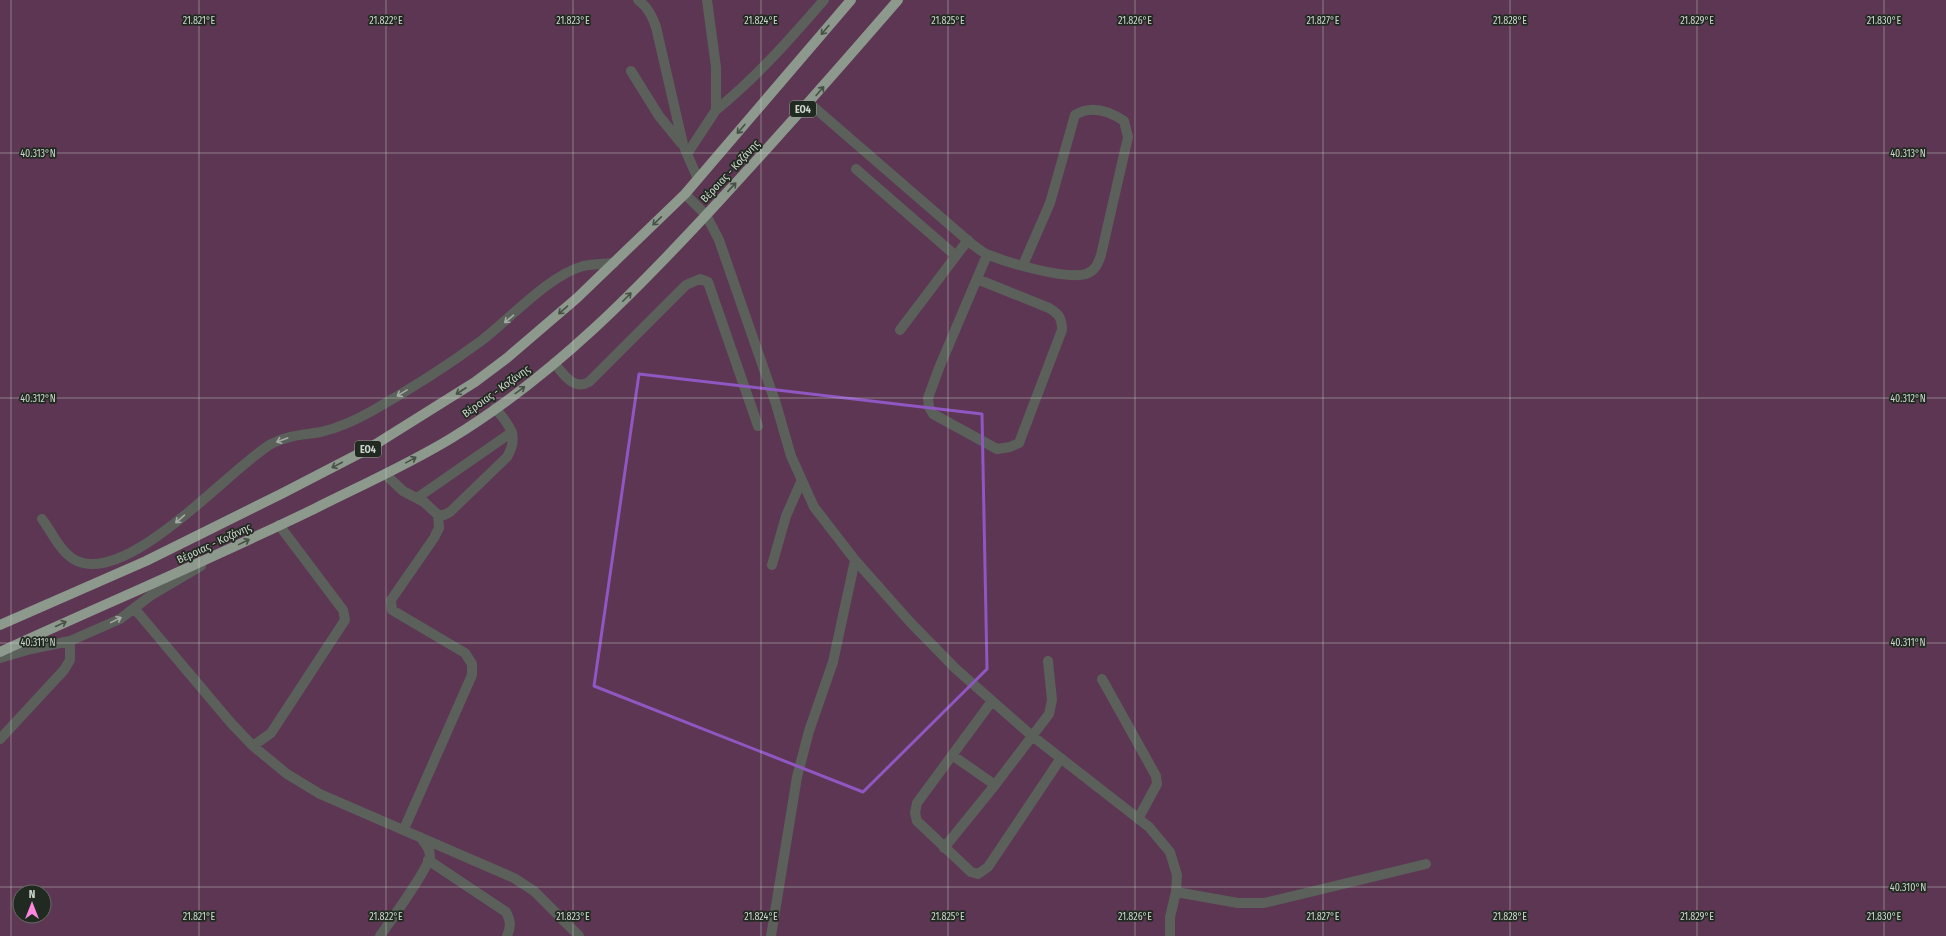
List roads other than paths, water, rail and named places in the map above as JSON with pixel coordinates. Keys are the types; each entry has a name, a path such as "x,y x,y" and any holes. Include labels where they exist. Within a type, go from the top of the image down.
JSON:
{"main road":[{"name":"Βέροιας - Κοζάνης","path":"0,625 146,561 251,510 368,449 436,408 475,382 507,358 614,263 685,194 851,0"},
{"name":"Βέροιας - Κοζάνης","path":"0,652 223,552 385,474 451,438 495,408 554,363 600,325 673,252 809,103 898,0"}],"street":[{"path":"638,0 644,4 651,13 656,27 685,149 698,179"},
{"path":"707,0 716,67 716,110"},
{"path":"685,149 716,110 742,90 775,57 824,0"},
{"path":"631,71 659,116 685,149"},
{"path":"809,103 987,255 1023,265 1060,274 1086,274 1097,266 1128,137 1124,121 1114,114 1090,109 1075,115 1050,203 1023,265"},
{"path":"856,169 956,256"},
{"path":"685,194 706,216 719,240 776,404 791,456 814,507 855,560 910,622 956,669 1031,735 1148,827 1170,852 1177,875 1176,892 1170,917 1170,936"},
{"path":"900,330 968,240"},
{"path":"977,279 1049,308 1058,314 1062,321 1062,330 1018,443 997,449 933,414 929,407 928,398 939,368 987,255"},
{"path":"42,519 64,550 70,557 78,562 89,563 111,560 139,548 167,530 227,478 272,444 290,437 335,428 371,411 462,355 561,276 584,266 614,263"},
{"path":"554,363 575,385 582,386 589,382 686,285 700,279 708,282 758,426"},
{"path":"385,474 406,494 417,498 438,515 444,515 457,507 507,457 513,441 512,432 508,423 495,408"},
{"path":"417,498 512,432"},
{"path":"772,565 786,516 802,482"},
{"path":"404,829 472,675 472,664 465,653 392,610 391,600 434,538 439,528 438,515"},
{"path":"253,746 271,734 345,620 343,610 279,526"},
{"path":"139,548 146,561"},
{"path":"0,658 31,649 70,641 120,619 150,596 223,552"},
{"path":"771,936 797,777 809,731 833,662 855,560"},
{"path":"134,608 231,723 253,746 287,774 320,794 418,835 524,883 579,936"},
{"path":"0,738 64,670 70,660 70,641"},
{"path":"944,848 995,785 1048,714 1052,700 1048,661"},
{"path":"1102,679 1156,776 1157,784 1138,819"},
{"path":"992,701 917,803 915,814 917,821 971,872 978,874 988,867 1061,758"},
{"path":"952,756 995,785"},
{"path":"380,936 422,874 430,856 426,844 418,835"},
{"path":"428,860 506,912 509,918 510,928 507,936"},
{"path":"1176,892 1238,903 1264,902 1426,864"}]}
